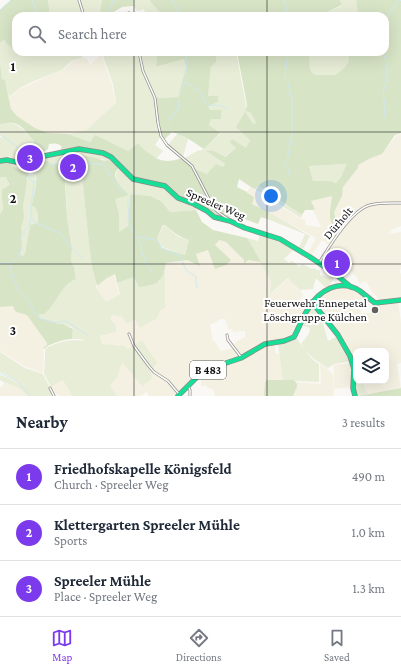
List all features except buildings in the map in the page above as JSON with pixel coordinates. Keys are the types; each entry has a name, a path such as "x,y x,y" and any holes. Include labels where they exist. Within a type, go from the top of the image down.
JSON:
{"street":[{"path":"79,0 83,12"},
{"path":"140,56 143,71 154,98 161,136 167,145 192,166 213,208 229,220"},
{"name":"Spreeler Weg","path":"0,161 7,160 26,162 42,156 82,149 100,152 113,158 133,179 166,186 179,199 194,204 214,216 280,239 339,276 351,287"},
{"name":"Dürholt","path":"319,263 342,229 363,208 368,205 375,204 401,203"},
{"name":"B 483","path":"179,395 197,377 207,370 241,358 268,343 284,341 294,336 298,332 305,313 312,302 321,292 329,288 342,286 351,287 377,303 401,300"},
{"path":"312,302 338,335 350,356 354,369 355,396"},
{"path":"129,334 134,346 148,366 168,381 179,395"},
{"path":"227,336 228,340 241,358"},
{"path":"188,386 190,396"},
{"path":"50,388 54,396"}],"shaded area":[{"path":"101,56 112,84 116,103 86,130 68,134 48,134 35,128 17,116 11,109 9,98 20,89 63,70 72,62 82,58 86,58 90,65"},
{"path":"401,134 401,202 374,203 367,205 355,214 344,226 335,219 333,212 342,196 343,187 358,168 357,165 382,154 396,136"},
{"path":"250,187 299,218 306,220 305,225 321,227 313,210 315,209 311,201 332,196 329,216 333,224 340,229 340,231 330,246 322,240 311,256 307,254 316,238 269,212 251,204 246,193"},
{"path":"401,203 401,226 393,229 388,234 401,232 401,269 399,271 401,274 401,298 380,301 366,281 360,284 357,278 345,265 348,257 339,251 335,258 327,252 344,228 361,209 373,205"},
{"path":"219,240 226,242 244,260 245,263 248,260 261,262 271,281 271,294 289,278 300,290 303,295 297,303 306,309 295,334 288,339 271,342 241,356 234,345 235,342 245,337 245,331 233,332 232,329 228,330 226,321 221,319 210,325 213,341 221,351 233,348 240,357 197,375 176,396 148,396 149,395 146,392 141,396 117,396 110,385 116,377 122,361 151,373 152,371 142,341 127,349 125,346 102,344 100,336 116,332 111,320 112,315 135,319 157,318 160,311 165,308 166,263 187,260 200,265 196,254 215,245"},
{"path":"339,252 348,258 339,275 328,268"},
{"path":"114,274 119,294 106,302 96,288"},
{"path":"348,287 359,291 367,298 359,307 361,313 377,313 377,306 374,304 398,302 401,322 401,363 397,364 401,388 368,394 364,384 389,384 389,348 353,348 353,363 328,321 339,317 337,312 325,316 314,302 328,289"},
{"path":"14,306 20,313 27,314 47,343 47,345 43,348 43,373 26,367 0,351 0,307"},
{"path":"274,343 276,354 280,354 281,358 283,380 265,382 264,396 215,396 213,389 206,386 201,386 201,375 204,373 259,348"},
{"path":"352,363 352,387 334,389 334,365"},
{"path":"320,364 326,367 333,375 334,396 293,396 297,386 296,382 320,384"},
{"path":"63,380 72,396 54,395 51,387"},
{"path":"5,383 19,388 28,396 0,396 0,388"}],"green space":[{"path":"11,0 48,0 50,12 12,12 12,49 4,40 0,43 0,10"},
{"path":"48,0 78,0 82,12 50,12"},
{"path":"80,0 102,0 100,12 83,12"},
{"path":"102,0 134,0 133,6 122,7 114,12 100,11"},
{"path":"134,0 149,0 160,12 145,12 144,9 138,11 133,6"},
{"path":"149,0 340,0 342,5 327,12 160,12"},
{"path":"340,0 356,0 358,12 327,12 342,6"},
{"path":"356,0 401,0 401,133 395,135 382,154 358,165 358,168 343,187 342,196 334,212 335,217 343,226 342,228 336,227 331,221 330,211 332,196 311,201 315,209 305,210 302,215 259,186 254,189 239,179 237,187 254,197 252,204 269,212 267,219 261,217 258,224 239,217 234,210 231,212 230,220 214,216 207,210 178,198 170,188 134,179 120,166 115,177 120,186 128,194 127,196 115,199 119,214 119,232 128,226 130,194 150,196 161,201 170,212 196,210 202,222 213,230 247,238 261,262 248,260 244,264 244,260 226,242 219,240 215,245 231,260 226,265 215,269 208,250 196,254 200,266 187,260 166,263 161,279 151,285 139,287 134,277 117,283 115,274 97,286 92,267 82,176 65,181 67,218 72,250 71,261 74,267 76,279 65,287 44,314 39,315 41,319 63,324 73,329 72,339 57,342 44,349 43,348 47,345 47,343 27,315 15,311 13,306 0,307 0,214 3,210 2,191 9,184 6,177 0,178 0,161 7,160 16,168 28,174 23,206 24,217 21,228 22,246 20,254 22,256 25,253 30,225 38,223 38,214 35,207 32,206 36,172 32,161 44,157 45,160 53,164 63,162 62,159 78,155 105,161 108,160 117,165 118,164 103,153 79,149 61,153 60,150 62,147 53,143 49,144 48,149 45,151 35,150 30,147 34,142 33,140 22,127 11,123 0,124 0,61 2,79 5,80 11,109 17,116 35,128 48,133 68,134 90,142 95,135 128,151 138,143 145,151 158,159 169,161 182,158 191,167 207,174 216,164 223,167 225,164 206,151 214,151 225,157 236,148 230,142 232,139 246,148 250,140 236,127 245,112 253,124 256,123 251,113 245,111 247,105 238,56 310,56 311,71 316,75 335,75 344,68 348,63 348,56 389,56 389,12 358,12","holes":["347,164 341,177 336,183 331,181 313,181 309,166","163,225 179,236 189,240 185,255 162,248 157,238"]},
{"path":"4,40 12,49 12,56 83,56 82,58 71,61 62,70 20,88 9,97 5,81 2,79 0,43"},
{"path":"103,56 140,56 145,76 155,100 156,117 161,137 155,145 163,151 156,159 142,149 138,143 128,151 95,136 90,142 68,134 86,130 116,103 113,84"},
{"path":"141,56 156,56 157,67 184,59 186,67 178,97 155,98 144,70"},
{"path":"156,56 216,56 216,62 211,67 208,96 218,96 218,102 208,106 210,110 222,110 221,119 211,119 209,125 220,133 204,149 176,133 172,132 164,140 160,133 155,98 178,97 186,67 184,59 156,67"},
{"path":"216,56 237,56 246,105 245,111 251,113 256,123 253,124 250,140 246,149 236,148 224,157 214,151 207,152 225,164 223,167 207,174 191,167 182,158 204,149 220,134 209,125 211,119 221,119 222,111 210,111 208,106 218,102 217,96 208,96 211,67 216,62"},
{"path":"310,56 348,56 348,63 335,75 316,75 311,71"},
{"path":"11,123 21,128 34,141 31,146 35,153 28,156 30,161 21,160 18,157 14,159 9,156 8,159 0,161 0,137 3,137 0,135 0,124"},
{"path":"178,133 188,139 183,157 168,145"},
{"path":"77,150 95,151 106,155 118,164 117,165 108,160 105,161 103,159 62,159 63,161 53,164 45,160 44,157"},
{"path":"348,164 336,183 331,181 313,181 309,166"},
{"path":"120,166 165,185 177,199 183,203 196,206 196,210 170,212 161,201 150,196 130,194 128,226 119,232 119,214 114,199 127,196 116,178 117,170"},
{"path":"34,170 36,170 35,207 38,214 38,224 30,225 25,253 23,256 21,256 0,235 5,204 2,197 3,210 0,214 0,178 6,177 8,186 28,180 28,175 33,175"},
{"path":"82,176 89,244 96,288 106,302 120,294 117,283 134,277 159,282 165,271 165,308 160,311 157,318 140,328 135,319 126,324 123,317 112,315 111,320 116,325 116,332 100,336 102,344 125,346 127,349 133,346 152,371 152,377 143,387 122,362 117,377 110,385 117,396 72,396 63,380 51,387 44,374 46,348 66,341 86,341 72,339 73,328 41,319 39,315 43,314 65,287 76,279 74,267 71,261 72,250 67,218 65,181"},
{"path":"259,186 302,215 301,218 254,189"},
{"path":"269,212 310,236 302,251 298,250 305,234 267,219"},
{"path":"164,225 173,233 189,240 185,255 162,247 157,238"},
{"path":"260,233 281,241 294,249 284,259 289,263 292,261 300,267 302,264 312,269 313,268 320,271 320,275 329,277 332,272 336,274 329,287 326,288 316,278 313,289 300,290 288,278 270,294 271,281 247,238 258,241"},
{"path":"313,304 323,318 322,320 328,341 338,336 351,361 334,364 328,368 314,359 304,349 313,360 319,364 319,382 283,380 278,343 296,337 301,345 304,348 301,344 310,328 301,325"},
{"path":"142,340 157,363 151,369 134,345"},
{"path":"0,352 25,368 43,374 54,396 28,396 19,388 0,380 0,375 9,378 20,385 11,377 0,372"},
{"path":"267,380 293,380 297,383 297,387 293,396 264,396 265,382"},
{"path":"355,384 364,384 368,394 356,396"},
{"path":"401,388 401,396 358,396"}],"waterway":[{"path":"0,10 11,0"},
{"path":"32,0 35,7 35,12"},
{"path":"109,12 113,0"},
{"path":"172,0 179,12"},
{"path":"283,0 287,12"},
{"path":"389,14 395,7 396,3 401,0"},
{"path":"187,56 185,82 202,93 204,101 209,106 216,105 227,108"},
{"path":"285,81 288,56"},
{"path":"384,118 385,105 383,93 387,79 387,63"},
{"path":"172,116 178,110 180,92 185,82"},
{"path":"287,161 292,134 292,99 288,84"},
{"path":"169,123 171,117"},
{"path":"0,135 21,150 18,156 20,159 26,161"},
{"path":"64,158 72,157 78,158 90,164 103,164 115,183 126,194"},
{"path":"49,163 51,165 59,163 63,159"},
{"path":"27,164 28,178 33,182"},
{"path":"285,164 288,168"},
{"path":"34,182 37,181 37,170 41,165"},
{"path":"288,170 289,174 293,178"},
{"path":"0,264 10,264 20,253 22,246 21,238 24,231 29,226 31,218 34,182"},
{"path":"128,198 128,218 136,238 139,237 156,240 161,248 180,256 186,270 196,277 197,288"},
{"path":"32,219 36,223 58,232 81,257"},
{"path":"137,239 141,244 142,253 151,272"},
{"path":"10,265 13,279 20,292"},
{"path":"21,294 29,301 34,312 41,319 57,323 64,321 68,322 87,335"},
{"path":"0,374 17,382 30,396"}],"traffic: fast":[{"path":"0,161 7,160 24,162 44,156 79,149 103,153 111,157 133,179 165,186 178,198 194,204 207,211 214,217 230,221 245,228 280,239 334,273 351,287"},
{"path":"178,396 197,377 211,368 241,358 265,344 284,341 294,337 304,316 313,302 318,296 331,288 338,286 352,287 360,291 375,303 401,300"},
{"path":"312,302 338,335 350,356 354,369 353,388 355,396"}],"place":[{"name":"Spreeler Mühle","path":"30,158"},
{"name":"Klettergarten Spreeler Mühle","path":"73,167"},
{"name":"Friedhofskapelle Königsfeld","path":"337,263"},
{"name":"Feuerwehr Ennepetal Löschgruppe Külchen","path":"375,310"}]}
